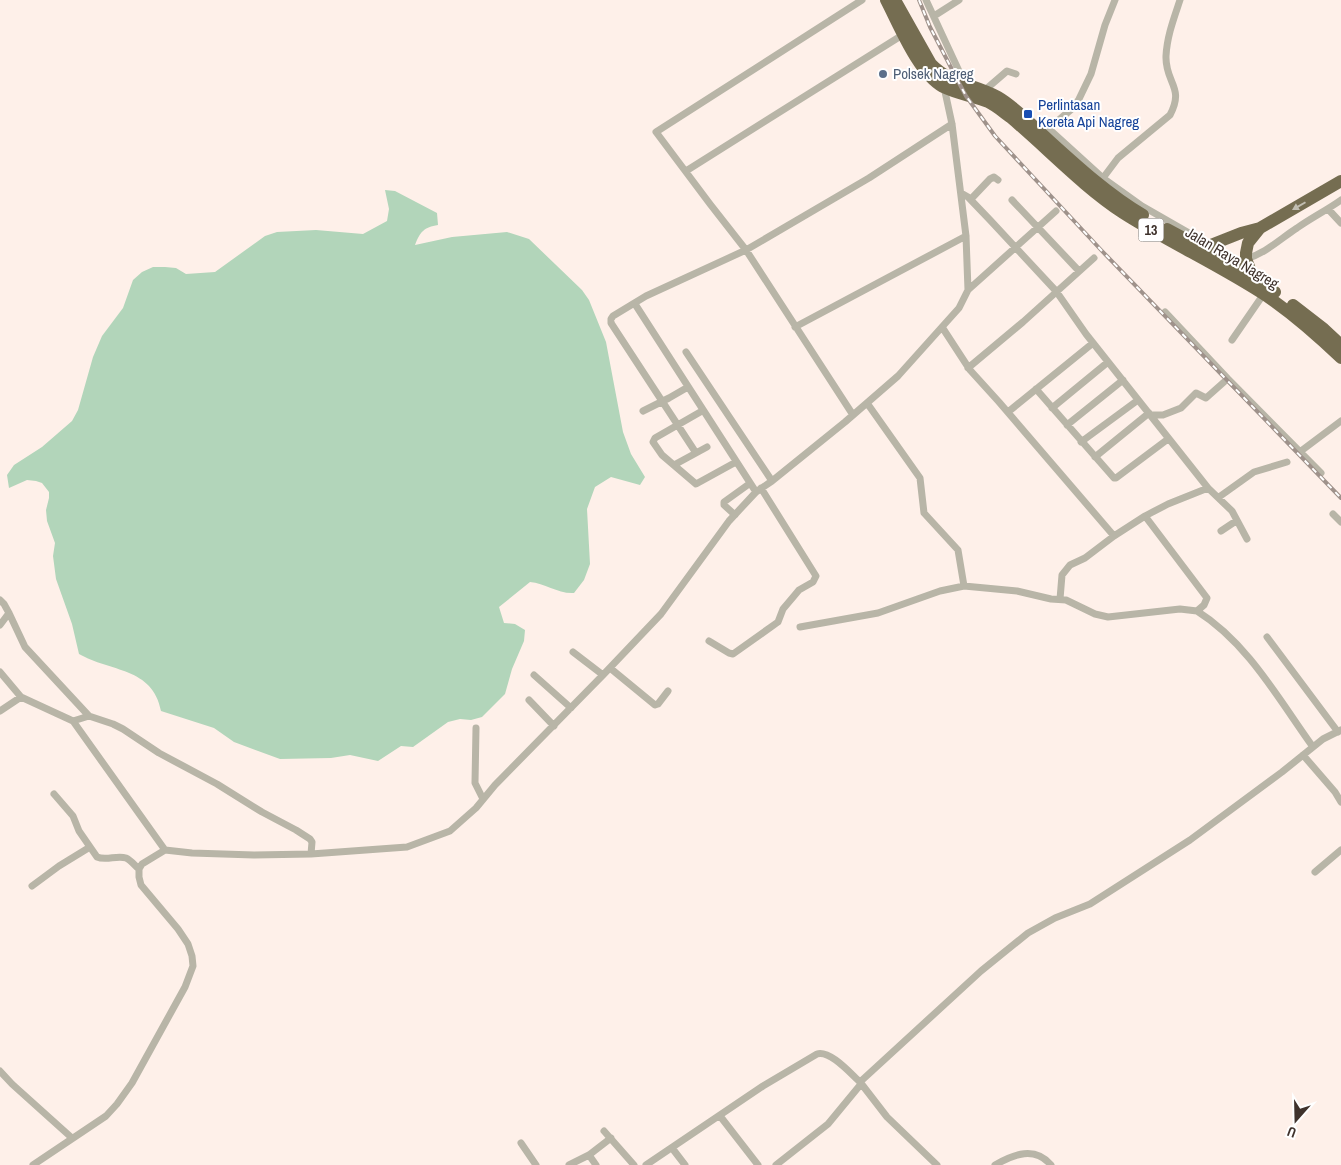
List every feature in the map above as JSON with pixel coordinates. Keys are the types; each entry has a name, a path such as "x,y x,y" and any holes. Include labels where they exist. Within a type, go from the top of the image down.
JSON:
{"highway":[{"name":"Jalan Raya Nagreg","path":"886,0 922,67 936,82 965,84 997,96 1045,131 1116,197 1155,222 1207,247 1253,277 1311,318 1341,345"},
{"name":"Jalan Raya Nagreg","path":"896,0 931,64 945,82 998,108 1107,202 1150,229 1264,294 1295,317 1341,358"},
{"path":"1207,247 1241,233 1260,228 1341,181"},
{"path":"1253,277 1246,259 1248,243 1260,228"}],"street":[{"path":"853,415 746,250 656,132 862,0"},
{"path":"926,0 965,84"},
{"path":"934,16 959,0"},
{"path":"1115,0 1091,74 1079,99 1074,107 1045,131 1148,210 1207,247"},
{"path":"1104,178 1118,158 1170,115 1175,105 1177,94 1167,68 1166,56 1170,30 1180,0"},
{"path":"686,171 904,34"},
{"path":"985,90 1007,71 1016,74"},
{"path":"945,82 966,236 968,290"},
{"path":"696,453 611,323 613,316 646,296 746,250 869,178 952,124"},
{"path":"970,199 990,179 994,177 998,180"},
{"path":"961,192 1016,246 1056,291 1093,343 1168,439 1208,488 1232,511 1247,540"},
{"path":"1012,200 1079,271"},
{"path":"1246,259 1263,253 1296,228 1341,200"},
{"path":"1328,209 1341,223"},
{"path":"32,1165 106,1116 117,1104 132,1083 185,987 193,966 188,944 178,929 141,886 138,877 139,869 148,859 165,850 236,855 311,854 406,847 450,831 661,614 735,514 759,490 853,415 898,376 959,308 968,290 1056,211"},
{"path":"795,327 966,236"},
{"path":"968,368 1024,322 1094,258"},
{"path":"1232,340 1264,294"},
{"path":"635,304 749,484 759,490 816,576 813,582 799,590 783,609 778,622 734,654 709,641"},
{"path":"1165,312 1226,380 1322,473"},
{"path":"942,327 968,368 1114,536"},
{"path":"1008,412 1093,343"},
{"path":"686,352 772,481"},
{"path":"1052,408 1108,362"},
{"path":"1067,426 1123,380"},
{"path":"1094,457 1150,414 1162,415 1181,408 1196,392 1206,398 1226,380"},
{"path":"643,411 688,387"},
{"path":"1036,389 1112,477 1116,478 1168,439"},
{"path":"1081,442 1138,400"},
{"path":"867,403 918,474 921,482 924,514 958,550 964,586"},
{"path":"702,411 655,438 653,442 662,455 696,484 736,462"},
{"path":"1300,452 1341,421"},
{"path":"674,465 707,447"},
{"path":"1219,497 1254,472 1287,462"},
{"path":"735,514 724,505 724,502 749,484"},
{"path":"1060,599 1060,582 1065,570 1070,565 1085,558 1145,516 1168,504 1208,488"},
{"path":"1333,514 1341,522"},
{"path":"1145,516 1208,598 1197,611"},
{"path":"1220,531 1236,521"},
{"path":"800,627 878,613 940,591 964,586 1017,591 1051,599 1060,599 1072,602 1095,614 1108,617 1180,609 1197,611 1211,619 1250,660 1313,747"},
{"path":"0,600 9,613 25,647 89,716 123,729 159,753 296,830 312,842 311,854"},
{"path":"0,625 9,613"},
{"path":"776,1165 828,1124 861,1083 981,971 1028,933 1055,918 1090,904 1190,840 1323,739 1340,731 1267,637"},
{"path":"573,652 603,675"},
{"path":"610,668 655,705 658,704 668,690"},
{"path":"0,672 20,697 73,721 165,850"},
{"path":"534,676 571,708"},
{"path":"0,711 20,697"},
{"path":"529,700 554,726"},
{"path":"73,721 89,716"},
{"path":"476,728 476,783 482,799"},
{"path":"1303,755 1335,792 1341,802"},
{"path":"54,794 73,816 79,831 94,854 99,858 123,857 129,859 139,869"},
{"path":"32,886 59,866 90,847"},
{"path":"1315,872 1341,850"},
{"path":"646,1165 763,1086 821,1052 831,1056 861,1083 887,1117 937,1165"},
{"path":"0,1071 72,1138"},
{"path":"720,1116 758,1165"},
{"path":"604,1131 634,1165"},
{"path":"569,1165 589,1155 611,1138"},
{"path":"521,1143 536,1165"},
{"path":"672,1148 685,1165"},
{"path":"995,1165 1007,1158 1020,1154 1044,1156 1051,1165"},
{"path":"589,1155 596,1165"}],"green space":[{"path":"385,190 395,191 437,213 438,225 423,231 415,245 452,237 507,232 529,239 582,290 589,300 606,342 623,432 631,454 645,477 640,485 611,477 595,487 587,509 590,564 584,580 574,593 562,592 530,582 499,607 504,623 515,624 525,630 524,641 512,669 505,694 482,717 448,722 413,747 401,746 378,761 350,755 331,758 280,759 234,742 214,728 161,711 156,697 149,686 140,678 79,654 72,624 56,579 53,556 55,543 47,521 46,510 49,492 42,483 27,480 9,488 7,475 14,465 42,447 72,421 78,410 93,357 102,336 123,308 133,280 142,272 153,267 165,267 176,268 186,274 215,272 265,236 277,232 316,230 363,234 387,221 389,209"}],"railway":[{"path":"919,0 930,27 966,96 995,136 1102,251 1341,498"}],"place":[{"name":"Polsek Nagreg","path":"883,74"},
{"name":"Perlintasan Kereta Api Nagreg","path":"1028,114"}]}
